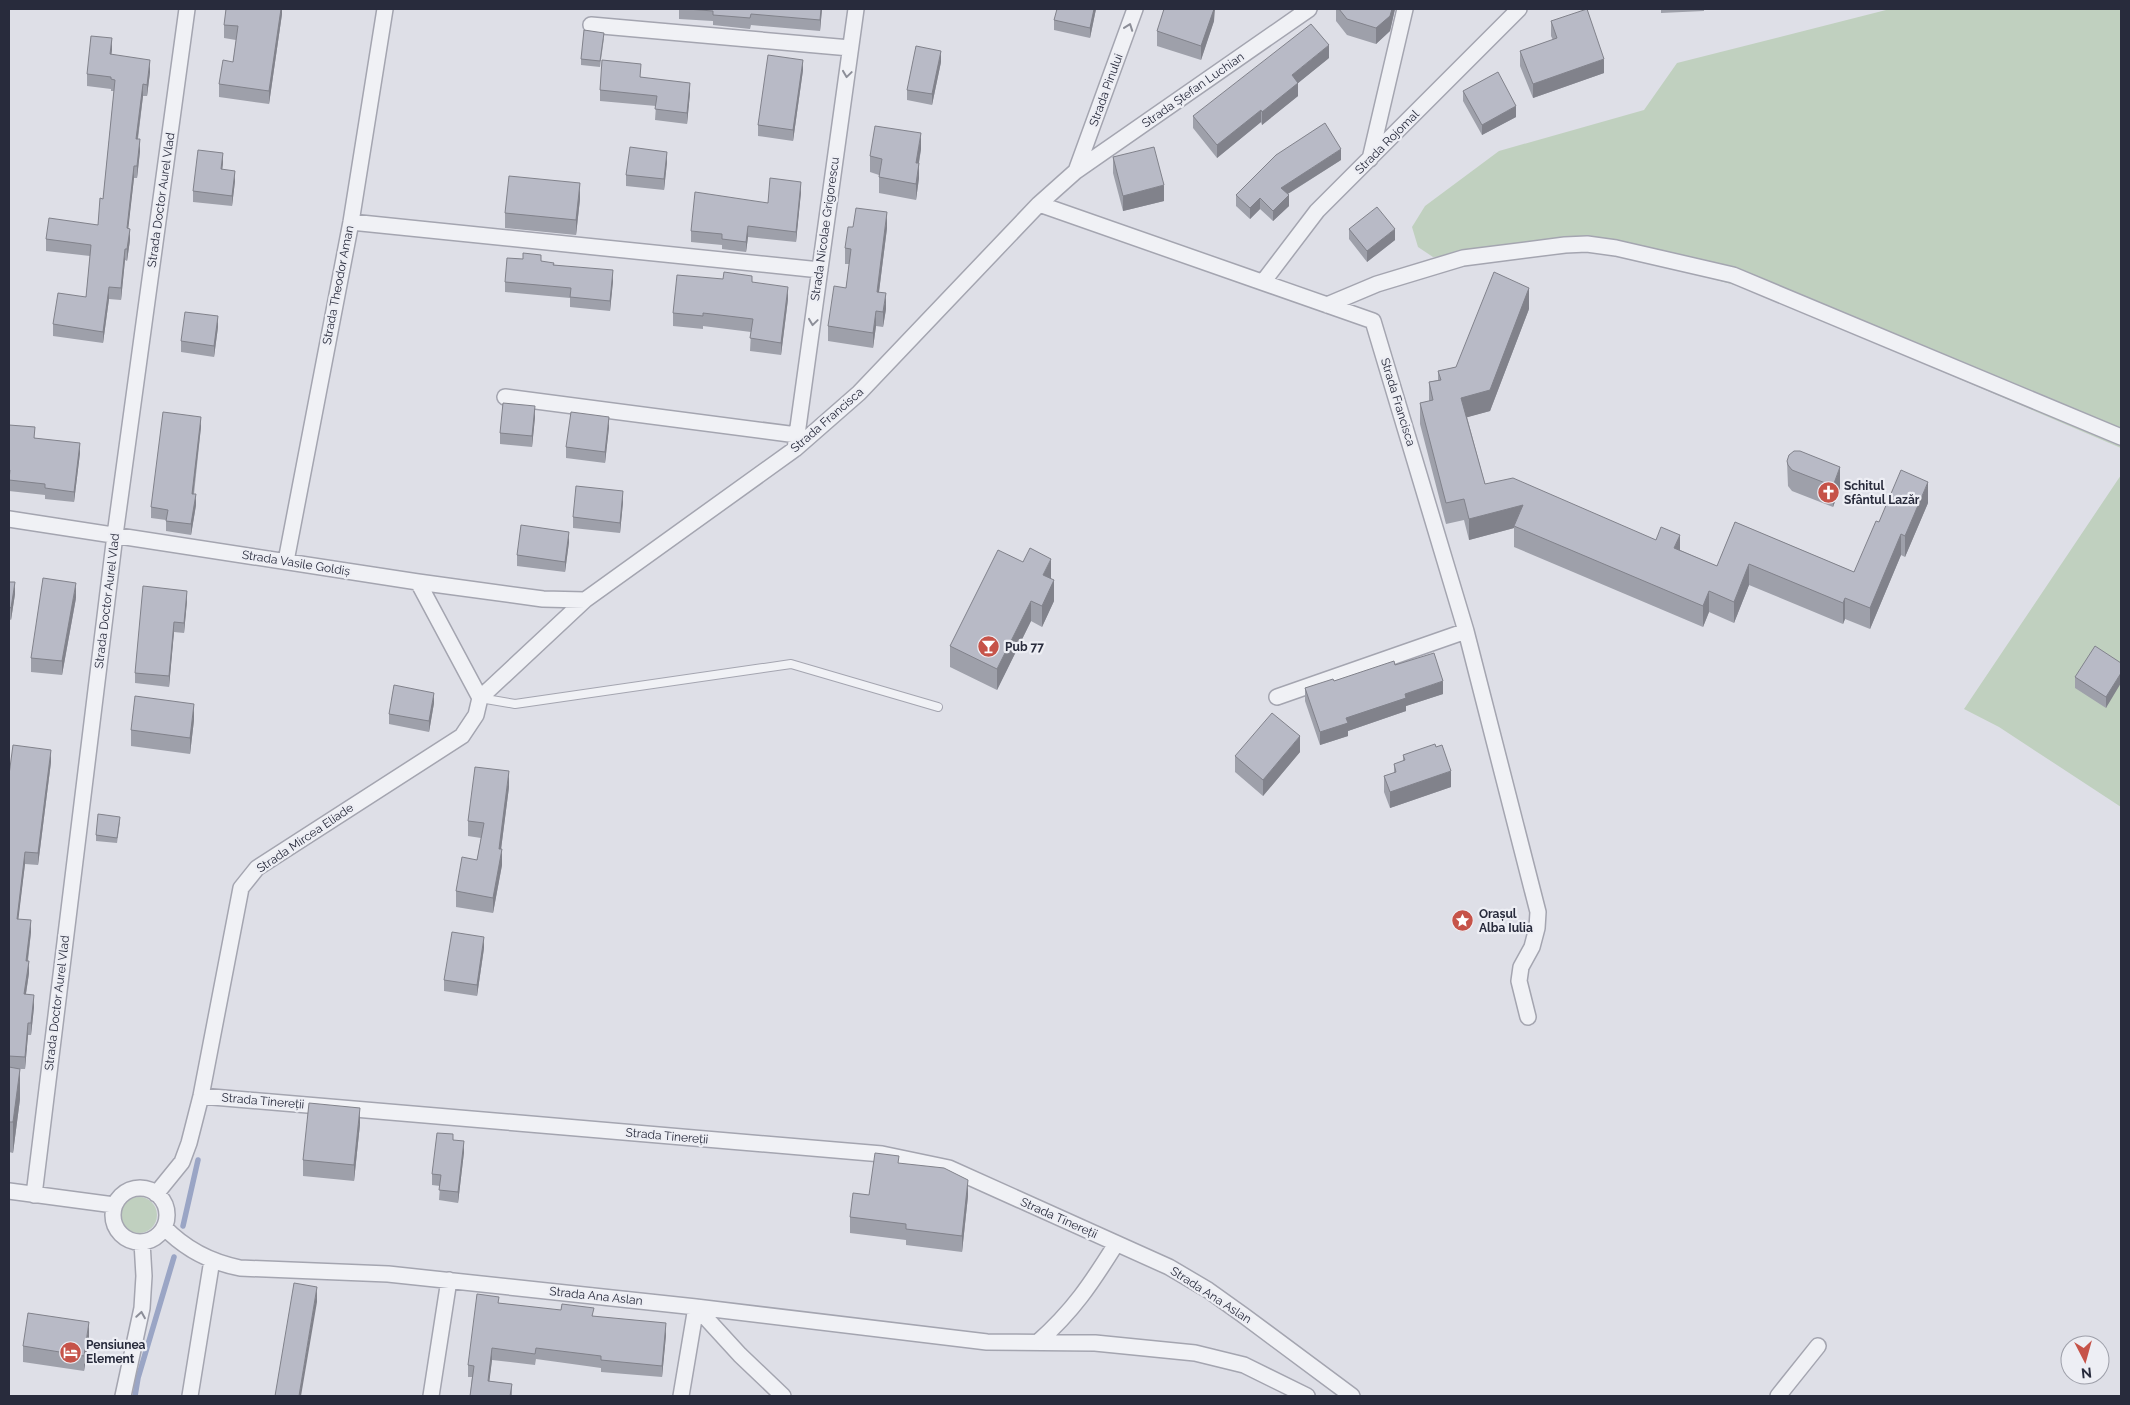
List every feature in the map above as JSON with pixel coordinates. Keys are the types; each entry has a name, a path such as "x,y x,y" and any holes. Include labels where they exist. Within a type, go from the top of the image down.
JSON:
{"street":[{"name":"Strada Doctor Aurel Vlad","path":"34,1195 115,535 187,9"},
{"name":"Strada Theodor Aman","path":"286,561 350,222 385,9"},
{"name":"Strada Nicolae Grigorescu","path":"796,442 856,9"},
{"name":"Strada Pinului","path":"1076,171 1135,9"},
{"name":"Strada Ștefan Luchian","path":"1076,171 1309,9"},
{"path":"1370,159 1405,9"},
{"name":"Strada Rojomal","path":"1264,282 1317,211 1519,9"},
{"path":"591,25 850,48"},
{"name":"Strada Francisca","path":"585,600 859,393 1039,204 1076,171"},
{"name":"Strada Francisca","path":"1039,204 1373,321 1466,631"},
{"path":"350,222 820,270"},
{"path":"1327,305 1377,284 1463,258 1565,244 1586,244 1616,248 1733,275 2121,437"},
{"path":"505,398 796,442"},
{"name":"Strada Vasile Goldiș","path":"9,519 418,582 543,599 585,600"},
{"path":"418,582 480,698"},
{"name":"Strada Mircea Eliade","path":"156,1194 182,1162 189,1144 201,1096 241,888 257,868 462,736 476,715 480,698 585,600"},
{"path":"1278,697 1466,631 1538,912 1537,928 1532,947 1521,967 1519,981 1528,1017"},
{"name":"Strada Tinereții","path":"201,1096 882,1154 949,1168 1116,1244"},
{"path":"133,1189 149,1190 156,1194 162,1200 166,1209 167,1218 164,1227 151,1240 142,1242 124,1238 114,1223 114,1205 125,1192 133,1189"},
{"path":"9,1191 114,1205"},
{"name":"Strada Ana Aslan","path":"164,1227 186,1246 212,1260 240,1268 388,1274 449,1280 987,1342 1095,1343 1196,1353 1244,1365 1307,1396"},
{"path":"123,1396 142,1308 144,1276 142,1242"},
{"path":"1038,1342 1074,1308 1116,1244"},
{"name":"Strada Ana Aslan","path":"1116,1244 1169,1267 1208,1290 1352,1396"},
{"path":"190,1396 212,1260"},
{"path":"431,1396 449,1280"},
{"path":"681,1396 696,1307"},
{"path":"696,1307 740,1355 783,1396"},
{"path":"1778,1396 1818,1346"}],"lane":[{"path":"480,698 515,704 791,664 938,707"}],"green space":[{"path":"1890,9 2121,9 2121,448 1749,289 1637,258 1573,250 1433,257 1418,247 1412,227 1425,206 1499,151 1644,110 1677,63"},
{"path":"2121,475 2121,807 1999,727 1964,709"},
{"path":"139,1197 152,1202 157,1215 152,1228 139,1233 126,1228 121,1215 126,1202"}],"building":[{"path":"226,9 281,9 269,91 219,84 223,60 233,62 238,26 224,25"},
{"path":"687,9 821,9 820,20 751,14 750,18 713,15 713,11"},
{"path":"1057,9 1094,9 1090,28 1054,20"},
{"path":"1164,9 1214,9 1201,46 1157,31"},
{"path":"1339,9 1392,9 1390,16 1376,28 1347,19"},
{"path":"1587,9 1604,59 1533,84 1520,51 1557,38 1551,21"},
{"path":"1311,24 1329,45 1292,75 1298,83 1217,145 1193,116"},
{"path":"584,30 604,33 600,61 581,59"},
{"path":"91,36 112,38 110,54 150,60 147,85 143,84 136,139 140,139 137,166 134,166 127,228 130,229 127,249 125,249 121,288 109,287 103,332 53,324 58,293 86,297 91,245 46,239 49,218 98,225 100,198 103,199 115,80 111,79 111,77 87,74"},
{"path":"916,46 941,51 932,94 907,90"},
{"path":"768,55 803,60 793,130 758,125"},
{"path":"602,60 641,64 640,77 690,83 687,113 655,109 657,96 600,90"},
{"path":"1498,72 1516,106 1482,125 1463,91"},
{"path":"1325,123 1341,149 1281,188 1289,195 1273,211 1260,198 1250,208 1236,195 1276,155"},
{"path":"875,126 921,133 916,163 919,163 916,184 879,177 882,159 870,156"},
{"path":"630,147 667,152 664,179 626,175"},
{"path":"1154,147 1164,185 1123,196 1113,157"},
{"path":"198,150 223,153 221,169 235,171 232,196 193,191"},
{"path":"509,176 580,183 576,220 505,213"},
{"path":"770,178 801,182 796,232 748,226 746,242 722,239 722,234 691,231 695,192 768,203"},
{"path":"1377,207 1395,229 1367,251 1349,229"},
{"path":"856,208 887,212 877,292 886,293 883,312 876,311 873,333 828,326 834,286 846,288 851,249 845,248 848,227 853,227"},
{"path":"523,253 541,255 541,261 554,263 553,265 613,270 610,301 570,297 571,288 505,282 507,258 523,259"},
{"path":"724,272 752,276 752,282 788,287 781,343 750,338 753,319 703,313 703,316 673,313 677,275 723,279"},
{"path":"1494,272 1529,288 1490,390 1461,398 1485,484 1513,478 1656,540 1661,527 1680,535 1674,548 1717,566 1735,522 1854,572 1876,521 1879,522 1901,470 1928,482 1905,536 1901,534 1870,608 1845,598 1843,603 1749,564 1734,602 1709,591 1703,606 1514,526 1523,505 1469,519 1464,499 1446,503 1420,403 1433,400 1429,382 1441,380 1438,371 1456,367"},
{"path":"185,312 218,316 214,346 181,341"},
{"path":"503,403 535,406 532,436 500,433"},
{"path":"163,412 201,417 192,494 196,494 191,524 166,521 168,510 151,507"},
{"path":"571,412 609,417 605,452 566,447"},
{"path":"9,425 35,427 34,438 80,443 74,492 45,488 45,484 9,480"},
{"path":"1794,451 1800,451 1840,467 1833,486 1792,470 1787,461 1789,455"},
{"path":"576,486 623,491 620,523 573,517"},
{"path":"521,525 569,532 565,562 517,555"},
{"name":"Pub 77","path":"1030,548 1051,559 1043,575 1054,580 1042,606 1031,601 997,669 950,646 998,550 1023,562"},
{"path":"43,578 76,583 62,661 31,658"},
{"path":"9,582 15,582 11,608 9,607"},
{"path":"143,586 187,591 184,623 174,622 169,676 135,673"},
{"path":"2095,646 2121,663 2121,673 2106,697 2075,677"},
{"path":"1434,653 1443,681 1405,694 1406,698 1346,718 1348,723 1320,732 1305,688 1333,679 1334,681 1394,661 1395,665"},
{"path":"394,685 434,693 429,721 389,714"},
{"path":"135,696 194,704 190,738 131,730"},
{"path":"1272,713 1300,736 1263,780 1235,756"},
{"path":"1435,744 1436,747 1442,745 1451,771 1390,792 1384,776 1396,772 1394,764 1405,760 1403,755"},
{"path":"13,745 51,750 38,853 25,852 17,919 31,920 26,961 29,961 24,994 34,995 31,1023 28,1023 25,1057 9,1056 9,775"},
{"path":"475,767 509,771 499,849 502,849 493,898 456,891 462,857 477,860 484,823 468,821"},
{"path":"98,814 120,817 117,838 96,835"},
{"path":"452,932 484,937 477,985 444,980"},
{"path":"9,1067 20,1069 13,1122 9,1122"},
{"path":"309,1103 360,1108 354,1165 303,1160"},
{"path":"437,1133 453,1134 453,1140 464,1141 458,1192 439,1190 441,1175 432,1174"},
{"path":"875,1153 899,1156 898,1163 944,1168 968,1180 962,1236 906,1229 906,1224 850,1217 853,1193 869,1195"},
{"path":"294,1283 317,1287 299,1396 275,1396"},
{"path":"477,1294 499,1297 498,1303 561,1310 562,1304 594,1308 592,1316 666,1323 662,1366 601,1360 601,1356 536,1348 535,1354 492,1348 488,1381 512,1384 510,1396 470,1396 474,1366 468,1365"},
{"path":"28,1313 89,1322 84,1356 23,1346"}],"waterway":[{"path":"183,1226 198,1160"},
{"path":"135,1396 138,1378 174,1257"}],"place":[{"name":"Schitul Sfântul Lazăr","path":"1828,493"},
{"name":"Pub 77","path":"989,647"},
{"name":"Orașul Alba Iulia","path":"1463,921"},
{"name":"Pensiunea Element","path":"70,1352"}]}
